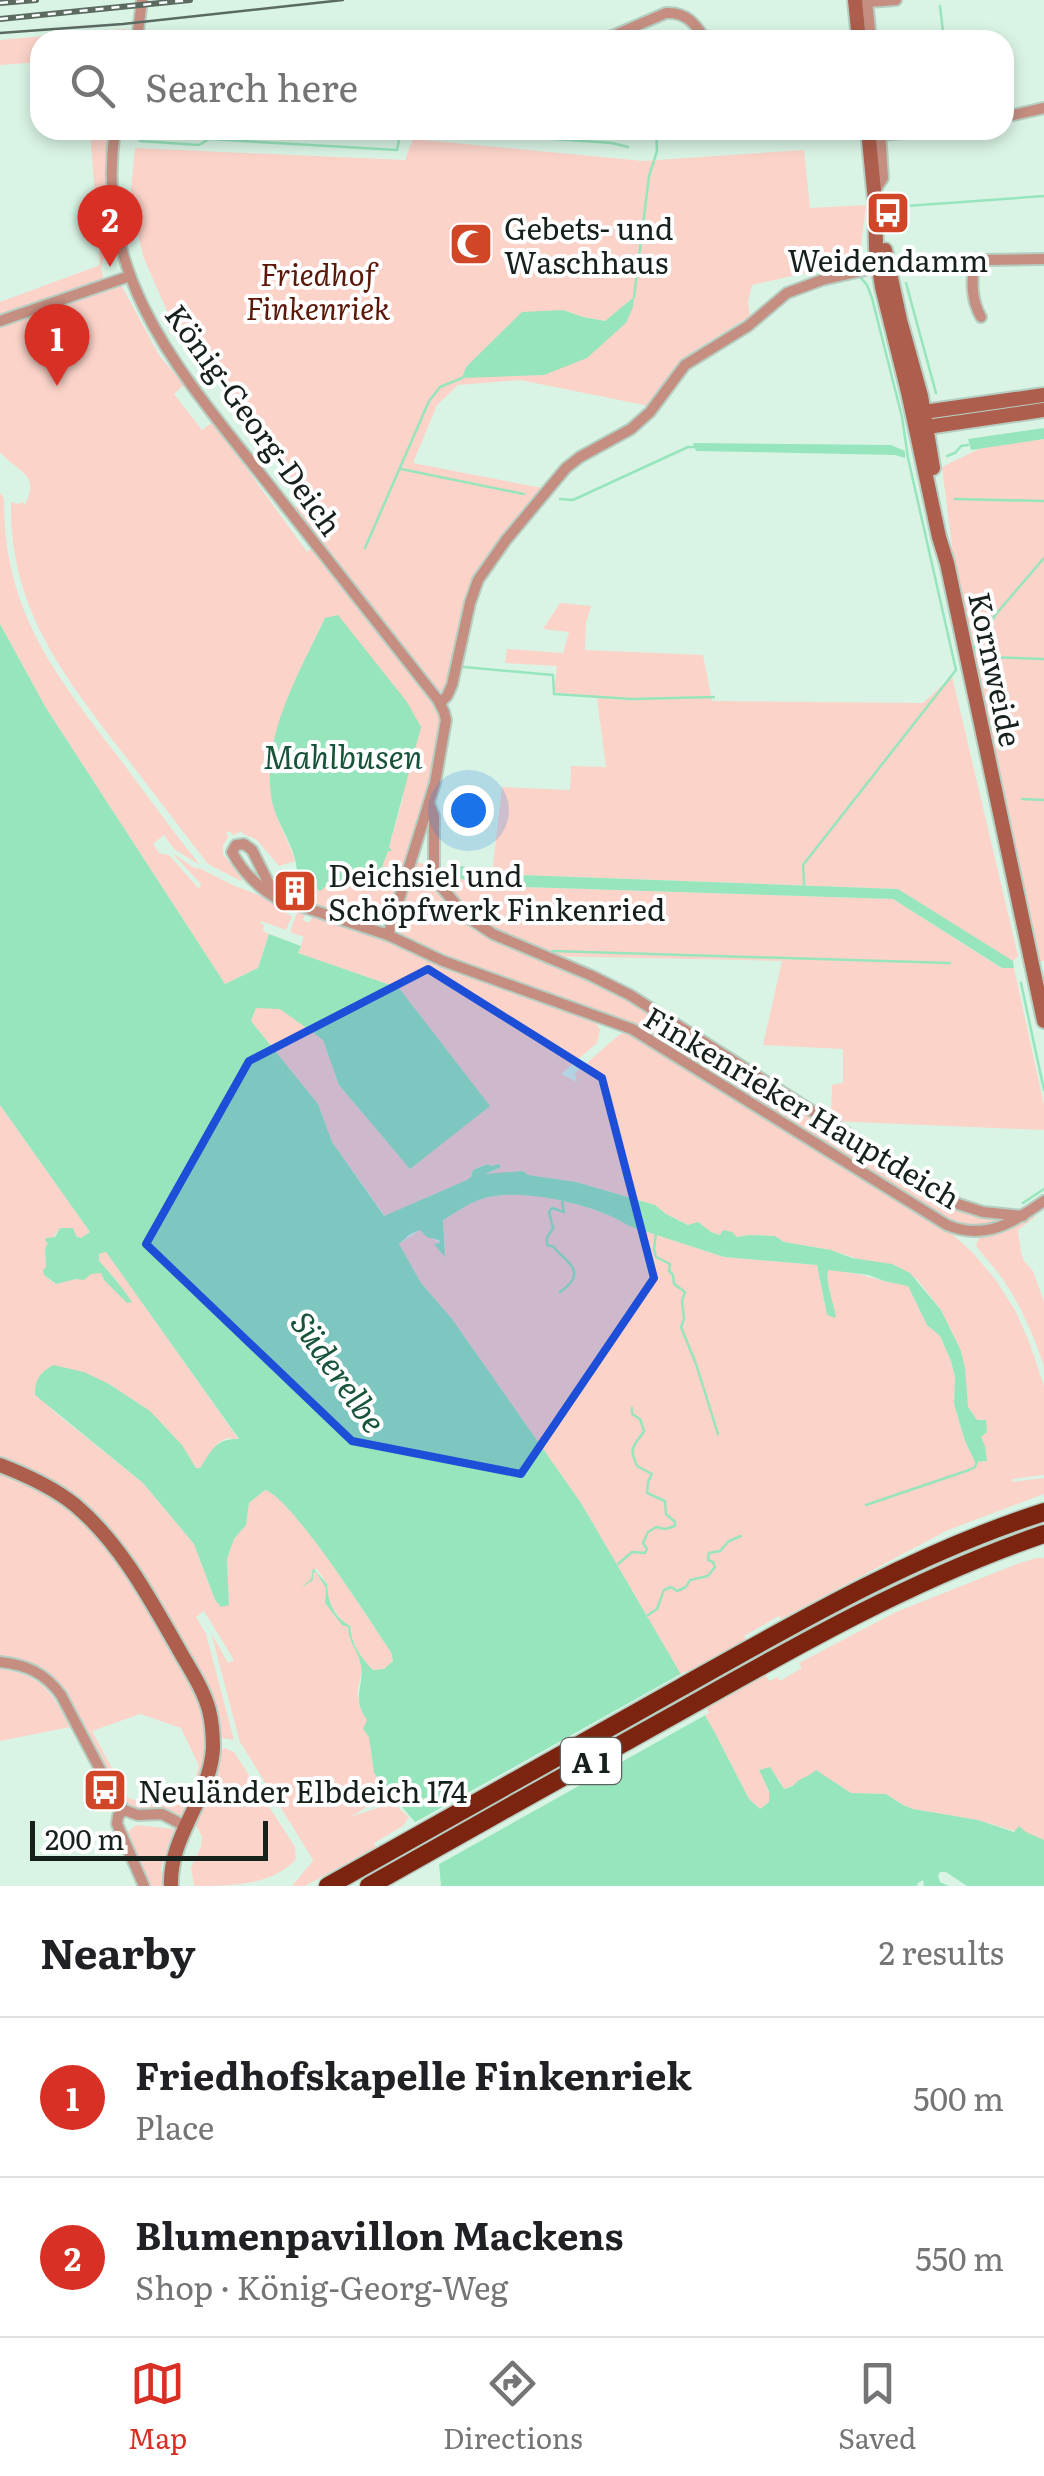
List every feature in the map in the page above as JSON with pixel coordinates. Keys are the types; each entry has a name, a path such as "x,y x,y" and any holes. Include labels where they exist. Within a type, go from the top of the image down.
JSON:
{"highway":[{"name":"A 1","path":"328,1886 751,1648 907,1567 1044,1512"},
{"name":"A 1","path":"369,1886 893,1596 958,1566 1044,1534"}],"main road":[{"path":"860,30 863,1"},
{"name":"Kornweide","path":"876,140 874,196 933,466 947,563"},
{"path":"922,420 1044,395"},
{"path":"922,420 955,422 1044,410"},
{"name":"Kornweide","path":"922,420 938,537 947,563 1044,1021"},
{"path":"933,466 940,438 955,422"},
{"path":"0,1465 44,1484 98,1527 134,1575 208,1707 212,1726 211,1765 200,1800 174,1853 171,1886"}],"street":[{"path":"138,30 142,0"},
{"path":"869,30 863,1 896,0"},
{"path":"626,30 666,13 678,12 699,30"},
{"path":"1014,115 1044,108"},
{"name":"König-Georg-Deich","path":"114,140 110,168 116,227 130,276 148,318 174,362 440,703"},
{"path":"388,935 429,802 446,720 440,703 452,685 478,580 566,468 631,430 650,412 685,365 748,326 788,293 829,278 889,266 1044,259"},
{"path":"976,263 972,273 974,304 981,317"},
{"path":"0,321 130,276"},
{"name":"Finkenrieker Hauptdeich","path":"429,802 434,816 432,858 436,878 449,897 482,929 630,995 958,1204 983,1212 1022,1216"},
{"name":"Finkenrieker Hauptdeich","path":"276,898 252,850 244,844 236,845 232,852 239,865 262,890 276,898 388,935 443,961 642,1034 947,1225 968,1232 986,1231 1008,1224 1044,1200"},
{"path":"0,1662 34,1669 52,1683 124,1810 138,1815 162,1814 185,1826"},
{"path":"124,1810 118,1816 118,1824 144,1886"}],"highlighted area":[{"path":"428,969 602,1078 654,1278 521,1474 352,1441 146,1244 249,1061"}],"green space":[{"path":"30,37 30,63 0,65 0,40"},
{"path":"91,140 110,140 107,198 118,254 104,258 104,280 0,316 0,302 100,265"},
{"name":"Friedhof Finkenriek","path":"413,140 423,140 643,161 804,150 810,208 866,205 859,261 752,285 750,316 686,356 649,406 520,380 458,385 437,405 413,463 542,488 489,556 446,690 442,692 434,689 294,509 307,498 182,337 167,311 143,256 130,198 135,148 405,160","holes":["633,298 587,358 563,310 606,321"]},
{"name":"Friedhof Finkenriek","path":"121,285 159,355 184,385 174,394 202,430 213,422 307,552 312,548 440,712 433,774 389,917 381,925 360,923 305,902 311,880 316,881 319,890 330,882 377,881 391,851 403,798 325,618 284,708 272,755 273,803 295,861 279,866 256,839 242,831 233,835 229,831 223,854 241,881 208,864 77,691 42,634 29,604 13,539 11,502 24,502 24,506 30,487 25,474 0,452 0,327"},
{"path":"1044,439 1044,961 1035,961 955,571 942,467 983,447"},
{"path":"0,492 12,573 36,637 72,695 200,865 174,849 164,835 153,844 159,853 169,855 199,889 201,884 172,853 196,869 279,903 292,916 286,930 261,921 263,931 269,934 258,968 225,984 46,708 0,624"},
{"path":"560,603 591,606 585,650 703,655 712,701 923,703 952,676 1018,956 1013,961 1002,955 898,889 492,874 502,787 570,790 571,766 606,767 597,698 554,692 557,666 505,663 507,649 563,653 569,632 543,629"},
{"path":"414,861 430,866 460,914 638,1004 951,1205 1010,1216 982,1225 952,1223 603,1013 457,960 403,935 397,919"},
{"path":"434,872 489,886 893,899 1001,968 1014,968 1044,1105 1044,1130 831,1121 832,1085 843,1083 843,1049 763,1045 782,961 545,956 482,929"},
{"path":"298,910 306,913 303,920 309,923 313,915 364,930 595,1021 600,1030 597,1043 561,1074 577,1082 575,1073 628,1031 950,1232 995,1279 1015,1310 1044,1386 1044,1475 1012,1479 1013,1482 1044,1478 1044,1494 948,1530 744,1636 769,1681 778,1677 780,1681 802,1668 799,1663 896,1612 1017,1564 1044,1558 1044,1840 978,1820 913,1809 886,1794 851,1793 811,1775 783,1789 779,1779 760,1771 769,1802 760,1809 749,1799 714,1731 581,1503 452,1319 421,1283 399,1244 420,1230 441,1243 435,1243 445,1251 443,1220 479,1200 500,1195 538,1196 599,1211 629,1226 724,1257 817,1265 827,1315 827,1270 908,1286 951,1361 954,1404 965,1441 975,1462 987,1461 981,1437 987,1432 983,1419 977,1420 968,1407 961,1351 941,1310 917,1279 831,1250 784,1242 775,1236 721,1235 698,1222 689,1225 655,1205 576,1182 485,1174 498,1169 499,1164 473,1170 467,1180 385,1216 332,1142 318,1104 251,1021 256,1008 280,1008 323,1040 339,1085 410,1169 489,1105 399,988 298,953 304,937 290,932"},
{"path":"0,1105 90,1232 81,1238 60,1228 45,1249 44,1275 55,1284 102,1273 127,1302 128,1296 99,1261 99,1254 106,1251 239,1440 227,1438 218,1443 200,1468 196,1468 158,1420 109,1384 52,1410 143,1483 194,1544 215,1600 229,1604 227,1559 234,1539 246,1525 249,1503 265,1490 311,1536 391,1652 393,1661 384,1669 373,1670 357,1650 350,1626 343,1622 361,1665 358,1697 367,1720 373,1763 387,1789 350,1817 393,1803 409,1817 403,1826 374,1843 376,1847 305,1886 292,1886 312,1858 240,1742 211,1633 228,1663 234,1660 204,1611 196,1617 206,1634 234,1740 222,1738 217,1716 121,1548 14,1464 0,1458","holes":["317,1569 327,1584 328,1602 342,1621 325,1603 326,1588 316,1572 311,1579 312,1570"]},
{"path":"1033,1214 1035,1217 1018,1230 1021,1253 1033,1271 1044,1302 1044,1366 1015,1299 976,1246 979,1237 1009,1229"},
{"path":"0,1471 53,1497 88,1526 135,1586 187,1675 201,1708 208,1743 203,1773 183,1818 166,1810 131,1807 106,1774 49,1675 0,1658","holes":["140,1714 181,1728 199,1766 197,1773 184,1794 156,1802 128,1798 92,1731"]},
{"path":"0,1669 36,1680 70,1727 0,1741"},
{"path":"225,1748 234,1752 295,1847 296,1859 263,1879 236,1885 194,1886 191,1868 202,1837 194,1821 215,1778 220,1751"},
{"path":"136,1825 174,1829 161,1868 164,1886 142,1886 122,1837"}],"water":[{"path":"634,297 626,323 587,358 544,375 462,378 466,367 522,312 563,310 605,321"},
{"path":"1044,428 1044,439 971,450 968,439"},
{"path":"693,443 891,445 905,451 905,458 696,451"},
{"name":"Mahlbusen","path":"338,615 407,702 421,727 389,847 392,851 388,851 379,875 364,888 331,882 320,891 316,881 310,880 307,885 296,881 292,851 272,801 270,777 284,706 325,618"},
{"name":"Süderelbe","path":"0,624 46,708 225,984 258,968 269,934 301,946 298,953 399,988 490,1106 410,1169 339,1085 323,1040 280,1009 256,1008 251,1021 318,1104 332,1142 384,1216 467,1180 473,1170 499,1164 501,1167 485,1174 523,1171 576,1182 655,1205 688,1225 698,1222 720,1235 723,1230 737,1237 775,1236 784,1242 892,1264 910,1273 941,1310 961,1351 968,1407 977,1420 986,1420 987,1432 981,1437 987,1461 975,1462 965,1441 954,1404 951,1361 908,1286 869,1275 828,1270 836,1318 827,1315 817,1265 724,1257 629,1226 599,1211 538,1196 500,1195 479,1200 443,1220 445,1257 434,1244 439,1240 420,1230 399,1244 421,1283 452,1319 581,1503 714,1731 749,1799 760,1809 769,1802 769,1791 759,1770 770,1767 784,1789 816,1770 851,1793 886,1794 913,1809 978,1820 1014,1832 1019,1826 1044,1840 1044,1886 967,1886 940,1872 940,1882 949,1886 924,1886 923,1880 917,1886 441,1886 433,1844 374,1773 369,1737 363,1729 367,1720 359,1699 360,1661 348,1627 325,1603 326,1588 316,1572 313,1580 301,1588 311,1579 313,1568 327,1584 332,1608 350,1626 355,1645 373,1670 384,1669 393,1661 391,1652 293,1514 265,1490 249,1503 246,1525 234,1539 227,1559 229,1605 221,1607 194,1544 143,1483 35,1395 39,1377 53,1365 84,1372 150,1411 182,1445 196,1468 220,1443 239,1439 106,1252 99,1254 99,1261 132,1302 127,1303 101,1273 56,1284 44,1275 46,1238 55,1237 60,1228 73,1228 81,1238 90,1232 0,1105"},
{"path":"458,865 492,874 898,889 1013,961 1014,968 1002,968 893,899 489,886 454,877"}],"pier":[{"path":"686,1671 709,1713 434,1867 429,1846 412,1824"}],"waterway":[{"path":"940,6 943,30"},
{"path":"140,141 199,145 207,140"},
{"path":"226,140 397,150 399,140"},
{"path":"569,140 628,147"},
{"path":"634,297 656,140"},
{"path":"906,206 1044,196"},
{"path":"804,885 803,865 956,670 902,417 872,298 861,278"},
{"path":"906,283 936,393"},
{"path":"365,548 429,401 440,387 462,378"},
{"path":"947,456 968,445"},
{"path":"560,499 573,500 688,447 697,447"},
{"path":"401,469 524,494"},
{"path":"955,499 1044,501"},
{"path":"1044,558 996,614 975,646 987,657 1044,659"},
{"path":"464,667 553,675 554,694 632,699 714,697"},
{"path":"1022,799 1044,800"},
{"path":"553,951 950,963"},
{"path":"1021,983 1044,1090"},
{"path":"1023,1203 1044,1189"},
{"path":"560,1292 574,1273 554,1247 547,1245 547,1238 553,1228 549,1212 552,1208 564,1212 562,1202"},
{"path":"656,1233 656,1257 670,1264 674,1284 685,1292 681,1327 718,1434"},
{"path":"618,1564 632,1552 645,1553 643,1543 648,1532 656,1527 675,1526 666,1514 665,1501 647,1493 652,1474 637,1466 634,1459 633,1447 644,1431 632,1408"},
{"path":"866,1505 969,1470 977,1461"},
{"path":"648,1615 657,1609 664,1590 671,1587 677,1591 690,1580 708,1576 715,1567 708,1560 709,1553 720,1551 741,1536"}],"tram line":[{"path":"41,30 343,0"},
{"path":"0,33 30,31"}],"railway":[{"path":"0,3 36,0"},
{"path":"0,19 190,0"}],"place":[{"name":"Weidendamm","path":"888,213"},
{"name":"Gebets- und Waschhaus","path":"471,244"},
{"name":"Blumenpavillon Mackens","path":"110,267"},
{"name":"Friedhofskapelle Finkenriek","path":"57,386"},
{"name":"Deichsiel und Schöpfwerk Finkenried","path":"295,891"},
{"name":"Neuländer Elbdeich 174","path":"105,1790"}]}
